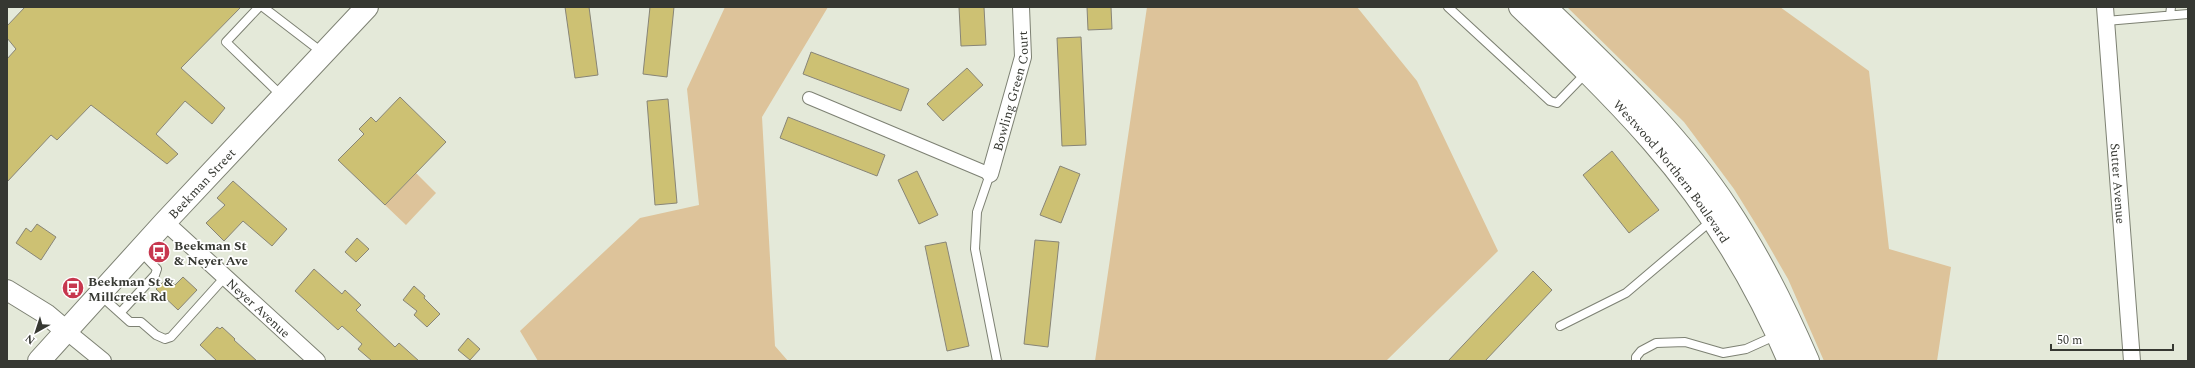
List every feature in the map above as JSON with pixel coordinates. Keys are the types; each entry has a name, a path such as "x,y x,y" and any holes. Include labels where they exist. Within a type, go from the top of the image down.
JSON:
{"main road":[{"name":"Beekman Street","path":"39,361 65,330 139,250 367,7"},
{"name":"Westwood Northern Boulevard","path":"1520,7 1593,66"},
{"name":"Westwood Northern Boulevard","path":"1545,7 1652,141 1720,214 1750,281 1808,361"},
{"name":"Westwood Northern Boulevard","path":"1785,329 1789,361"}],"street":[{"name":"Bowling Green Court","path":"990,174 1023,57 1021,7"},
{"name":"Sutter Avenue","path":"2105,14 2132,361"},
{"path":"809,98 990,174"},
{"name":"Neyer Avenue","path":"165,222 317,361"},
{"path":"7,290 46,314 103,361"}],"lane":[{"path":"259,7 226,42 283,97"},
{"path":"263,7 324,54"},
{"path":"1448,7 1550,101 1557,103 1565,97 1593,66"},
{"path":"2105,14 2171,11 2188,14"},
{"path":"990,174 977,212 975,249 998,361"},
{"path":"1560,326 1626,293 1720,214"},
{"path":"120,313 155,275 157,269 139,250"},
{"path":"99,294 130,322 141,322 156,335 165,339 171,337 225,277"},
{"path":"1636,361 1636,357 1640,351 1656,343 1685,342 1723,353 1746,349 1785,329"}],"shaded area":[{"path":"725,7 828,7 762,117 775,346 788,361 538,361 520,331 640,218 699,205 687,89"},
{"path":"1147,7 1357,7 1417,81 1498,251 1386,361 1095,361"},
{"path":"1567,7 1780,7 1869,71 1889,249 1951,267 1937,361 1824,361 1788,279 1734,189 1684,122"},
{"path":"416,173 436,193 406,225 385,205"}],"building":[{"path":"25,7 241,7 181,68 225,108 212,124 185,101 156,134 178,154 167,164 91,105 57,140 51,135 7,182 7,59 16,49 7,38 7,26"},
{"path":"565,7 589,7 598,75 575,78"},
{"path":"650,7 674,7 667,77 643,74"},
{"path":"959,7 984,7 986,45 961,46"},
{"path":"1087,7 1111,7 1112,29 1088,30"},
{"path":"1081,37 1086,145 1062,146 1057,38"},
{"path":"811,52 909,89 901,111 803,74"},
{"path":"967,68 983,85 943,121 927,104"},
{"path":"400,97 446,142 385,205 338,160 364,134 359,129 371,117 376,122"},
{"path":"668,99 677,203 655,205 647,101"},
{"path":"788,117 885,155 877,176 780,138"},
{"path":"1612,151 1659,210 1629,233 1583,175"},
{"path":"1060,166 1080,174 1061,223 1040,215"},
{"path":"917,171 938,215 919,224 898,180"},
{"path":"233,181 287,229 272,246 243,221 224,241 206,223 225,205 217,198"},
{"path":"37,224 56,237 41,260 16,243 26,228 31,232"},
{"path":"357,238 369,249 356,262 345,252"},
{"path":"1035,240 1059,242 1048,347 1024,344"},
{"path":"946,242 969,346 947,351 925,246"},
{"path":"314,269 342,294 345,290 361,305 356,310 395,347 399,343 419,361 372,361 358,349 362,344 342,326 338,330 295,291"},
{"path":"1533,271 1552,290 1485,361 1448,361"},
{"path":"183,277 197,290 178,310 156,289 167,278 175,285"},
{"path":"414,286 425,296 424,298 440,314 427,327 414,315 417,311 403,300"},
{"path":"217,327 220,329 222,327 257,361 217,361 200,345"},
{"path":"468,338 480,349 470,360 458,350"}],"place":[{"name":"Beekman St & Neyer Ave","path":"159,252"},
{"name":"Beekman St & Millcreek Rd","path":"73,288"}]}
